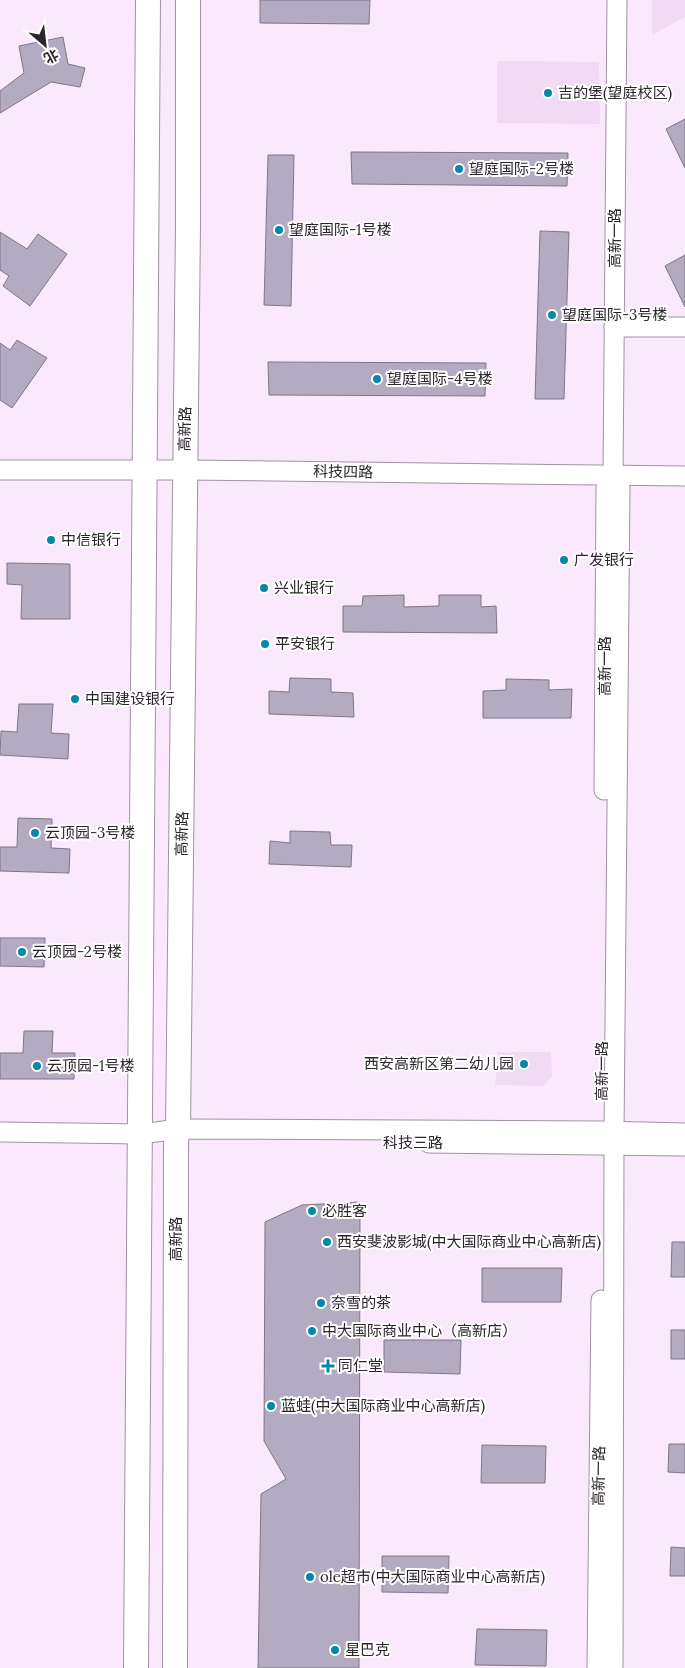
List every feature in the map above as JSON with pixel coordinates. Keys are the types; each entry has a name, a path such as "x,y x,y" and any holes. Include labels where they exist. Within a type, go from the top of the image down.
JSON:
{"main road":[{"path":"136,1668 148,0"},
{"name":"高新路","path":"175,1668 177,1135 188,224 188,0"}],"street":[{"name":"高新一路","path":"597,1668 608,1138 617,0"},
{"path":"614,327 685,326"},
{"name":"科技四路","path":"0,470 146,477"},
{"name":"科技四路","path":"0,483 185,476 613,484 685,488"},
{"name":"科技四路","path":"613,484 685,476"},
{"name":"科技三路","path":"0,1132 608,1138 685,1133"},
{"name":"高新一路","path":"608,1138 613,1668"},
{"name":"科技三路","path":"608,1138 685,1146"}],"shaded area":[{"path":"652,0 685,0 685,17 652,35"},
{"name":"吉的堡(望庭校区)","path":"497,61 599,62 600,124 497,123"},
{"name":"西安高新区第二幼儿园","path":"498,1052 551,1052 552,1076 543,1086 495,1085"}],"building":[{"path":"260,0 370,0 369,24 260,23"},
{"path":"63,37 68,64 85,68 80,87 51,82 0,113 0,91 24,73 19,46"},
{"path":"685,119 685,168 666,129"},
{"name":"望庭国际-2号楼","path":"351,152 568,153 567,186 352,184"},
{"name":"望庭国际-1号楼","path":"268,155 294,155 291,306 264,305"},
{"name":"望庭国际-3号楼","path":"540,231 569,232 564,399 535,399"},
{"path":"0,232 27,249 38,234 67,254 30,306 3,286 9,276 0,270"},
{"path":"685,255 685,307 665,266"},
{"path":"17,340 47,358 12,408 0,400 0,343 10,350"},
{"name":"望庭国际-4号楼","path":"268,362 486,363 485,396 269,395"},
{"path":"7,563 70,564 70,619 21,619 22,585 7,584"},
{"path":"404,595 404,607 439,606 439,595 481,595 481,607 496,606 497,633 343,632 343,606 362,606 363,596"},
{"path":"290,678 331,679 331,692 353,693 354,717 269,714 269,691 289,692"},
{"path":"506,679 549,680 549,690 572,689 571,718 483,718 483,691 506,690"},
{"path":"19,704 53,704 51,733 69,734 68,759 0,755 1,731 17,732"},
{"name":"云顶园-3号楼","path":"18,818 52,819 51,848 70,849 69,873 0,871 0,847 17,847"},
{"path":"290,831 330,832 331,845 352,845 351,867 269,864 270,841 290,843"},
{"name":"云顶园-2号楼","path":"0,938 45,938 44,967 0,966"},
{"name":"云顶园-1号楼","path":"24,1031 53,1031 52,1053 75,1053 74,1079 0,1079 0,1053 23,1053"},
{"name":"中大国际商业中心（高新店）","path":"360,1202 359,1668 258,1668 261,1494 286,1479 264,1441 265,1222 302,1205"},
{"path":"672,1242 685,1242 685,1277 671,1277"},
{"path":"482,1268 562,1268 561,1302 482,1302"},
{"path":"671,1330 685,1330 685,1359 671,1359"},
{"path":"384,1340 461,1340 460,1374 384,1372"},
{"path":"669,1444 685,1444 685,1473 668,1472"},
{"path":"482,1445 546,1446 545,1483 481,1483"},
{"path":"671,1547 685,1548 685,1576 670,1576"},
{"path":"382,1556 449,1556 448,1593 382,1592"},
{"path":"477,1629 547,1630 546,1666 475,1665"}],"place":[{"name":"吉的堡(望庭校区)","path":"548,93"},
{"name":"望庭国际-2号楼","path":"459,169"},
{"name":"望庭国际-1号楼","path":"279,230"},
{"name":"望庭国际-3号楼","path":"552,315"},
{"name":"望庭国际-4号楼","path":"377,379"},
{"name":"中信银行","path":"51,540"},
{"name":"广发银行","path":"564,560"},
{"name":"兴业银行","path":"264,588"},
{"name":"平安银行","path":"265,644"},
{"name":"中国建设银行","path":"75,699"},
{"name":"云顶园-3号楼","path":"35,833"},
{"name":"云顶园-2号楼","path":"22,952"},
{"name":"西安高新区第二幼儿园","path":"524,1064"},
{"name":"云顶园-1号楼","path":"37,1066"},
{"name":"必胜客","path":"312,1211"},
{"name":"西安斐波影城(中大国际商业中心高新店)","path":"327,1242"},
{"name":"奈雪的茶","path":"321,1303"},
{"name":"中大国际商业中心（高新店）","path":"312,1331"},
{"name":"同仁堂","path":"328,1366"},
{"name":"蓝蛙(中大国际商业中心高新店)","path":"271,1406"},
{"name":"ole超市(中大国际商业中心高新店)","path":"310,1577"},
{"name":"星巴克","path":"335,1650"}]}
